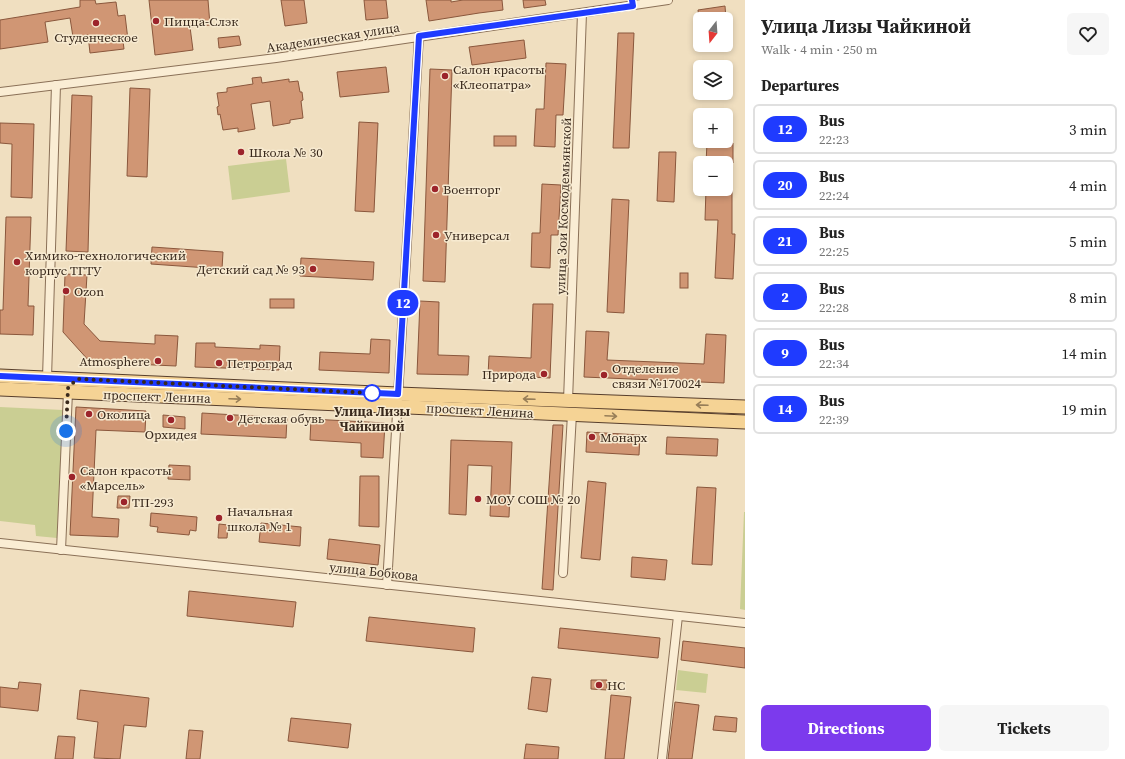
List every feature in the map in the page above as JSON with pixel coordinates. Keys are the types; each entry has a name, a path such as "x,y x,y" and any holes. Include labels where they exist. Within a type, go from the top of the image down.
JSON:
{"main road":[{"name":"проспект Ленина","path":"0,376 79,379 398,400 566,414 745,422"},
{"path":"39,390 45,386 47,378"},
{"path":"68,392 70,385 79,379"},
{"name":"проспект Ленина","path":"0,389 398,400 568,401 745,406"},
{"path":"566,414 568,401"}],"street":[{"name":"Академическая улица","path":"0,92 276,58 582,13 632,3 668,0"},
{"name":"улица Зои Космодемьянской","path":"568,401 582,13"},
{"path":"387,585 419,36"},
{"path":"47,378 56,85"},
{"path":"61,550 68,392"},
{"path":"563,573 566,414"},
{"name":"улица Бобкова","path":"0,543 745,623"},
{"path":"662,759 678,616"}],"green space":[{"path":"286,159 290,192 232,200 228,166"},
{"path":"0,407 63,410 57,538 36,536 35,525 0,521"},
{"path":"745,512 745,610 740,609"},
{"path":"678,670 708,674 706,693 676,690"}],"building":[{"path":"80,0 95,0 96,4 116,2 118,16 125,15 128,40 123,41 124,49 90,53 88,35 73,37 70,18 45,22 48,42 0,49 0,20 80,7"},
{"path":"149,0 208,0 210,25 190,27 193,50 155,55"},
{"path":"281,0 304,0 307,23 285,26"},
{"path":"364,0 386,0 388,18 366,20"},
{"path":"426,0 451,0 451,2 463,0 502,0 503,10 429,21"},
{"path":"523,0 545,0 546,5 524,8"},
{"path":"725,6 725,12 698,12 698,10"},
{"path":"618,33 634,33 629,148 613,148"},
{"path":"239,36 241,45 219,48 218,38"},
{"path":"524,40 526,58 472,65 469,47"},
{"path":"546,63 566,64 563,115 556,115 555,147 534,146 536,109 544,109"},
{"path":"386,67 389,92 340,97 337,72"},
{"path":"430,69 452,70 445,282 423,281"},
{"path":"261,77 262,83 289,79 289,82 298,81 300,92 302,92 303,100 301,101 303,118 290,120 290,123 273,126 270,101 251,104 255,129 238,132 238,128 223,130 220,114 218,115 217,107 219,106 217,93 227,92 227,88 253,84 252,78"},
{"path":"130,88 150,89 147,177 127,176"},
{"path":"72,95 92,96 88,252 66,251"},
{"path":"359,122 378,123 374,212 355,211"},
{"path":"0,123 34,124 32,198 11,197 12,144 0,143"},
{"path":"494,136 516,136 516,146 494,146"},
{"path":"707,148 733,148 733,156 706,156"},
{"path":"659,152 676,152 674,202 657,201"},
{"path":"542,184 561,185 558,235 551,235 550,268 531,267 532,233 540,233"},
{"path":"706,196 732,196 732,234 735,234 733,279 715,278 718,220 705,220"},
{"path":"612,199 629,200 624,313 607,312"},
{"name":"Химико-технологический корпус ТГТУ","path":"6,217 31,217 28,306 34,306 33,335 0,334 0,310 3,310"},
{"path":"152,247 223,252 222,269 151,264"},
{"path":"301,258 374,262 373,280 300,276"},
{"path":"680,273 688,273 688,288 680,288"},
{"path":"65,274 87,275 84,324 100,341 155,344 155,335 178,336 176,366 90,362 63,332"},
{"path":"270,299 294,299 294,308 270,308"},
{"path":"420,301 439,302 438,355 469,356 468,375 417,374"},
{"path":"533,304 553,304 550,378 488,375 489,356 531,358"},
{"path":"586,331 609,332 607,360 704,364 706,334 726,335 724,383 584,377"},
{"path":"371,339 390,340 389,373 319,370 320,352 370,354"},
{"path":"196,343 215,343 215,347 260,349 260,345 280,346 279,370 195,367"},
{"path":"76,407 146,411 145,432 96,430 92,517 119,519 118,537 70,535"},
{"path":"202,413 287,418 286,438 201,434"},
{"path":"163,415 185,417 185,429 163,427"},
{"path":"311,419 385,423 383,458 361,457 361,443 310,440"},
{"path":"553,425 563,425 553,590 542,589"},
{"path":"587,432 640,435 639,455 586,452"},
{"path":"667,437 718,439 717,456 666,454"},
{"path":"451,440 512,442 509,517 490,516 492,466 468,465 466,515 449,514"},
{"path":"169,465 190,466 190,480 168,479"},
{"path":"360,476 379,476 379,527 359,526"},
{"path":"588,481 606,483 600,560 581,558"},
{"path":"697,487 716,488 712,565 692,564"},
{"name":"ТП-293","path":"118,496 130,496 129,508 117,508"},
{"path":"151,513 197,517 196,531 190,530 189,535 157,532 158,527 150,526"},
{"path":"261,523 301,527 300,546 259,542"},
{"path":"219,524 228,525 227,538 218,538"},
{"path":"329,539 380,545 378,565 327,559"},
{"path":"632,557 667,560 665,580 631,577"},
{"path":"189,591 296,602 293,627 187,616"},
{"path":"369,617 475,628 473,652 366,641"},
{"path":"560,628 660,638 658,658 558,648"},
{"path":"683,641 745,648 745,668 681,660"},
{"path":"532,677 551,679 547,712 528,709"},
{"name":"НС","path":"591,680 607,680 607,690 591,689"},
{"path":"19,682 41,684 38,711 0,707 0,687 18,689"},
{"path":"80,690 149,698 146,727 124,725 120,759 94,758 98,722 77,719"},
{"path":"611,695 631,697 624,759 605,759"},
{"path":"675,702 699,705 692,759 668,759"},
{"path":"715,716 737,718 736,732 713,730"},
{"path":"291,718 351,724 348,748 288,741"},
{"path":"189,730 203,731 200,759 186,759"},
{"path":"58,736 75,737 73,759 55,759"},
{"path":"526,744 559,747 558,759 524,759"}],"bus line":[{"name":"12","path":"0,376 398,394 419,36 633,6 632,0"}],"place":[{"name":"Пицца-Слэк","path":"156,21"},
{"name":"Студенческое","path":"96,23"},
{"name":"Салон красоты «Клеопатра»","path":"445,76"},
{"name":"Школа № 30","path":"241,152"},
{"name":"Военторг","path":"435,189"},
{"name":"Универсал","path":"436,235"},
{"name":"Химико-технологический корпус ТГТУ","path":"17,262"},
{"name":"Детский сад № 93","path":"313,269"},
{"name":"Ozon","path":"66,291"},
{"name":"Atmosphere","path":"158,361"},
{"name":"Петроград","path":"219,363"},
{"name":"Природа","path":"544,374"},
{"name":"Отделение связи №170024","path":"604,375"},
{"name":"Улица Лизы Чайкиной","path":"372,393"},
{"name":"Околица","path":"89,414"},
{"name":"Детская обувь","path":"230,418"},
{"name":"Орхидея","path":"171,420"},
{"name":"Монарх","path":"592,437"},
{"name":"Салон красоты «Марсель»","path":"72,477"},
{"name":"МОУ СОШ № 20","path":"478,499"},
{"name":"ТП-293","path":"124,502"},
{"name":"Начальная школа № 1","path":"219,518"},
{"name":"НС","path":"599,685"}],"route":[{"path":"66,431 68,388 79,379 372,393"}]}
